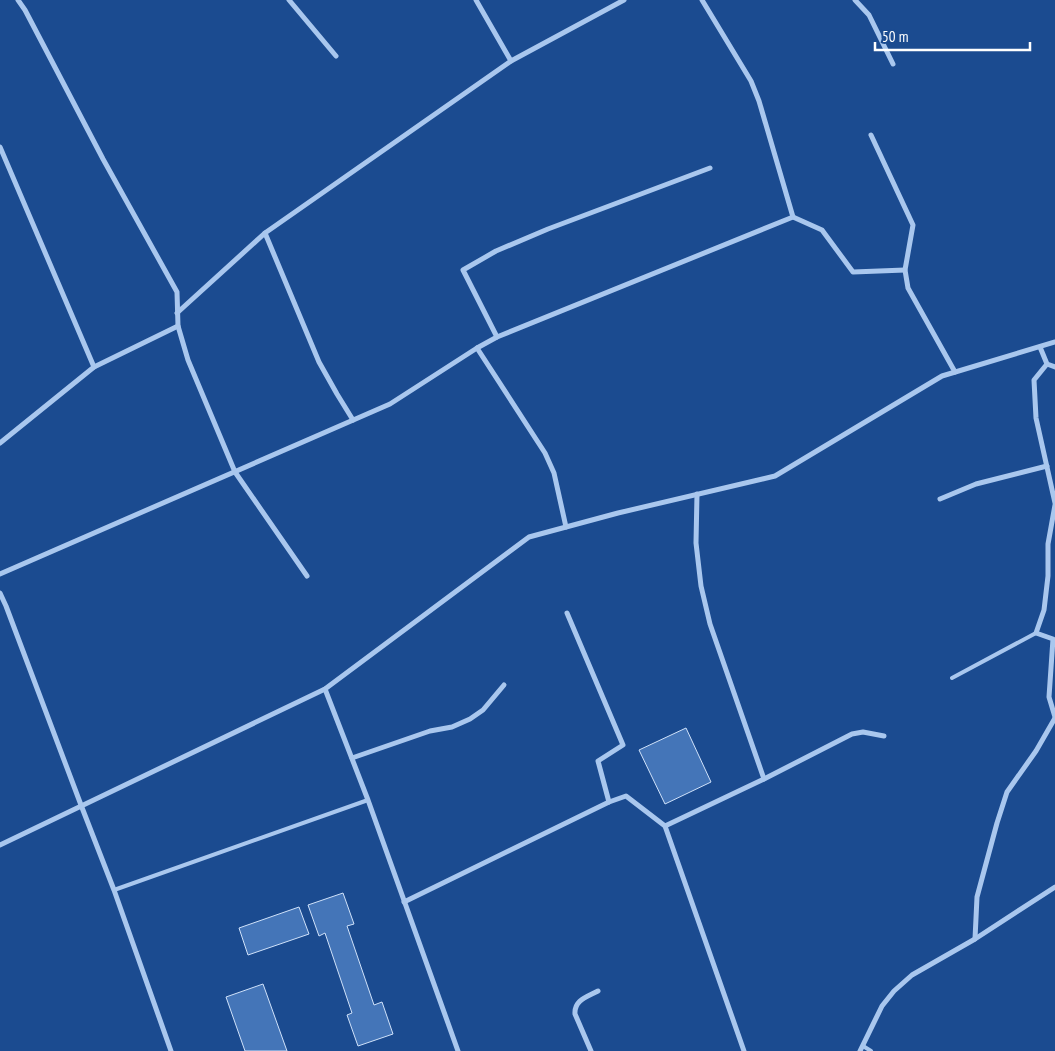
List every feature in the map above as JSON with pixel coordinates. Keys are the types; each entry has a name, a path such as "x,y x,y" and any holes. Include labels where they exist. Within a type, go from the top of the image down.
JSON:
{"street":[{"path":"18,0 177,292 178,326 188,360 235,472 307,576"},
{"path":"289,0 336,56"},
{"path":"476,0 511,61"},
{"path":"178,312 265,233 511,61 624,0"},
{"path":"702,0 751,81 759,101 794,217"},
{"path":"855,0 869,15 893,64"},
{"path":"871,135 913,225 905,270 908,288 955,372"},
{"path":"0,147 94,367"},
{"path":"497,337 463,270 496,251 548,229 710,168"},
{"path":"0,574 390,404 497,337 794,217 822,230 853,272 905,270"},
{"path":"265,233 319,362 354,420"},
{"path":"0,443 94,367 178,326"},
{"path":"0,844 325,689 529,537 618,513 775,476 942,376 1055,342"},
{"path":"1040,347 1047,364 1055,367"},
{"path":"477,348 545,453 554,473 566,527"},
{"path":"975,939 977,897 1006,792 1036,751 1055,717 1049,697 1053,639 1036,633 1044,610 1048,576 1048,544 1055,504 1036,418 1034,380 1047,364"},
{"path":"940,499 976,484 1047,466"},
{"path":"697,494 696,543 701,586 710,624 764,778"},
{"path":"0,593 114,890 171,1051"},
{"path":"0,609 6,606"},
{"path":"567,613 623,745 598,761 609,802"},
{"path":"352,758 430,731 452,727 470,719 482,710 504,684"},
{"path":"325,689 368,800 458,1051"},
{"path":"665,826 852,734 863,732 884,736"},
{"path":"404,902 609,802 626,796 665,826 744,1051"},
{"path":"861,1048 882,1006 894,991 912,975 975,939 1055,887"},
{"path":"591,1051 574,1014 574,1009 580,1000 598,991"}],"lane":[{"path":"952,678 1036,633"},
{"path":"114,890 368,800"},
{"path":"861,1048 871,1051"}],"building":[{"path":"686,728 711,782 665,804 639,750"},
{"path":"343,893 354,924 347,926 374,1005 382,1002 393,1034 358,1046 347,1015 352,1013 325,933 319,936 308,905"},
{"path":"299,907 309,934 248,955 239,928"},
{"path":"263,984 287,1051 245,1051 226,997"}]}
